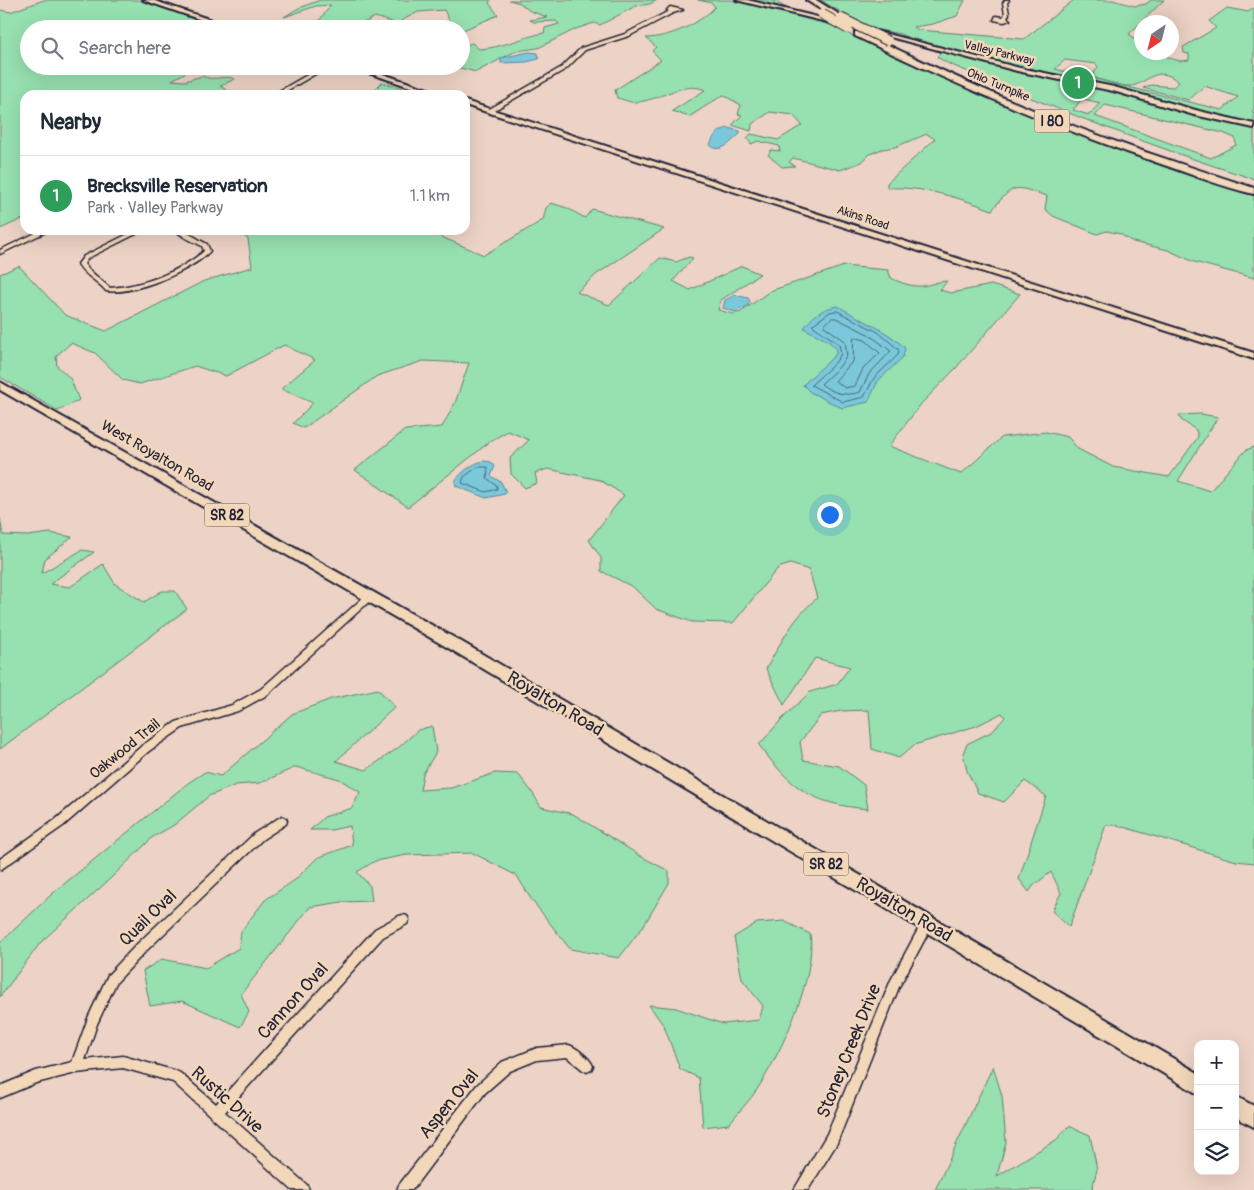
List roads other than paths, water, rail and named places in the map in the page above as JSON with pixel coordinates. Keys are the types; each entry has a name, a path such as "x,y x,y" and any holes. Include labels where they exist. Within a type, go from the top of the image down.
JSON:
{"highway":[{"name":"Ohio Turnpike","path":"798,0 858,34 939,73 1059,124 1161,161 1254,190"},
{"name":"Ohio Turnpike","path":"810,0 841,18 888,41 1065,121 1254,184"}],"main road":[{"name":"West Royalton Road","path":"0,384 454,645"},
{"name":"Royalton Road","path":"454,645 1194,1082"},
{"path":"1239,1108 1254,1117"}],"street":[{"path":"146,0 207,20"},
{"name":"Valley Parkway","path":"739,0 882,33 1018,70 1114,89 1197,113 1254,126"},
{"path":"1005,18 1007,14 1005,3 1007,0"},
{"path":"489,111 564,68 583,49 627,35 672,11"},
{"path":"286,90 309,75"},
{"path":"380,75 426,90"},
{"name":"Akins Road","path":"470,105 1254,356"},
{"path":"0,252 36,235"},
{"path":"131,235 86,257 81,264 83,268 102,282 108,290 117,290 163,278 207,251 204,245 185,235"},
{"name":"Oakwood Trail","path":"0,865 60,822 146,748 179,725 235,708 264,692 370,597"},
{"name":"Quail Oval","path":"76,1067 92,1022 112,979 142,947 259,836 282,821"},
{"name":"Cannon Oval","path":"216,1113 379,932 403,920"},
{"name":"Stoney Creek Drive","path":"801,1190 832,1138 895,984 927,924"},
{"name":"Aspen Oval","path":"404,1190 481,1089 506,1066 537,1054 569,1050 587,1066"},
{"name":"Rustic Drive","path":"0,1092 36,1077 76,1067 123,1062 176,1077 302,1190"}],"water":[{"path":"529,52 538,53 539,59 526,62 501,63 501,58"},
{"path":"728,128 740,131 740,134 722,148 714,148 710,145 716,134"},
{"path":"735,295 748,298 750,301 748,306 735,312 723,308 725,300"},
{"path":"838,306 881,330 905,348 903,357 878,381 868,402 842,408 810,392 803,385 836,354 836,348 828,341 804,328 818,313"},
{"path":"484,461 491,462 495,466 491,476 501,482 506,492 505,494 486,498 456,486 455,481 464,471"}],"place":[{"name":"Brecksville Reservation","path":"1078,83"}]}
